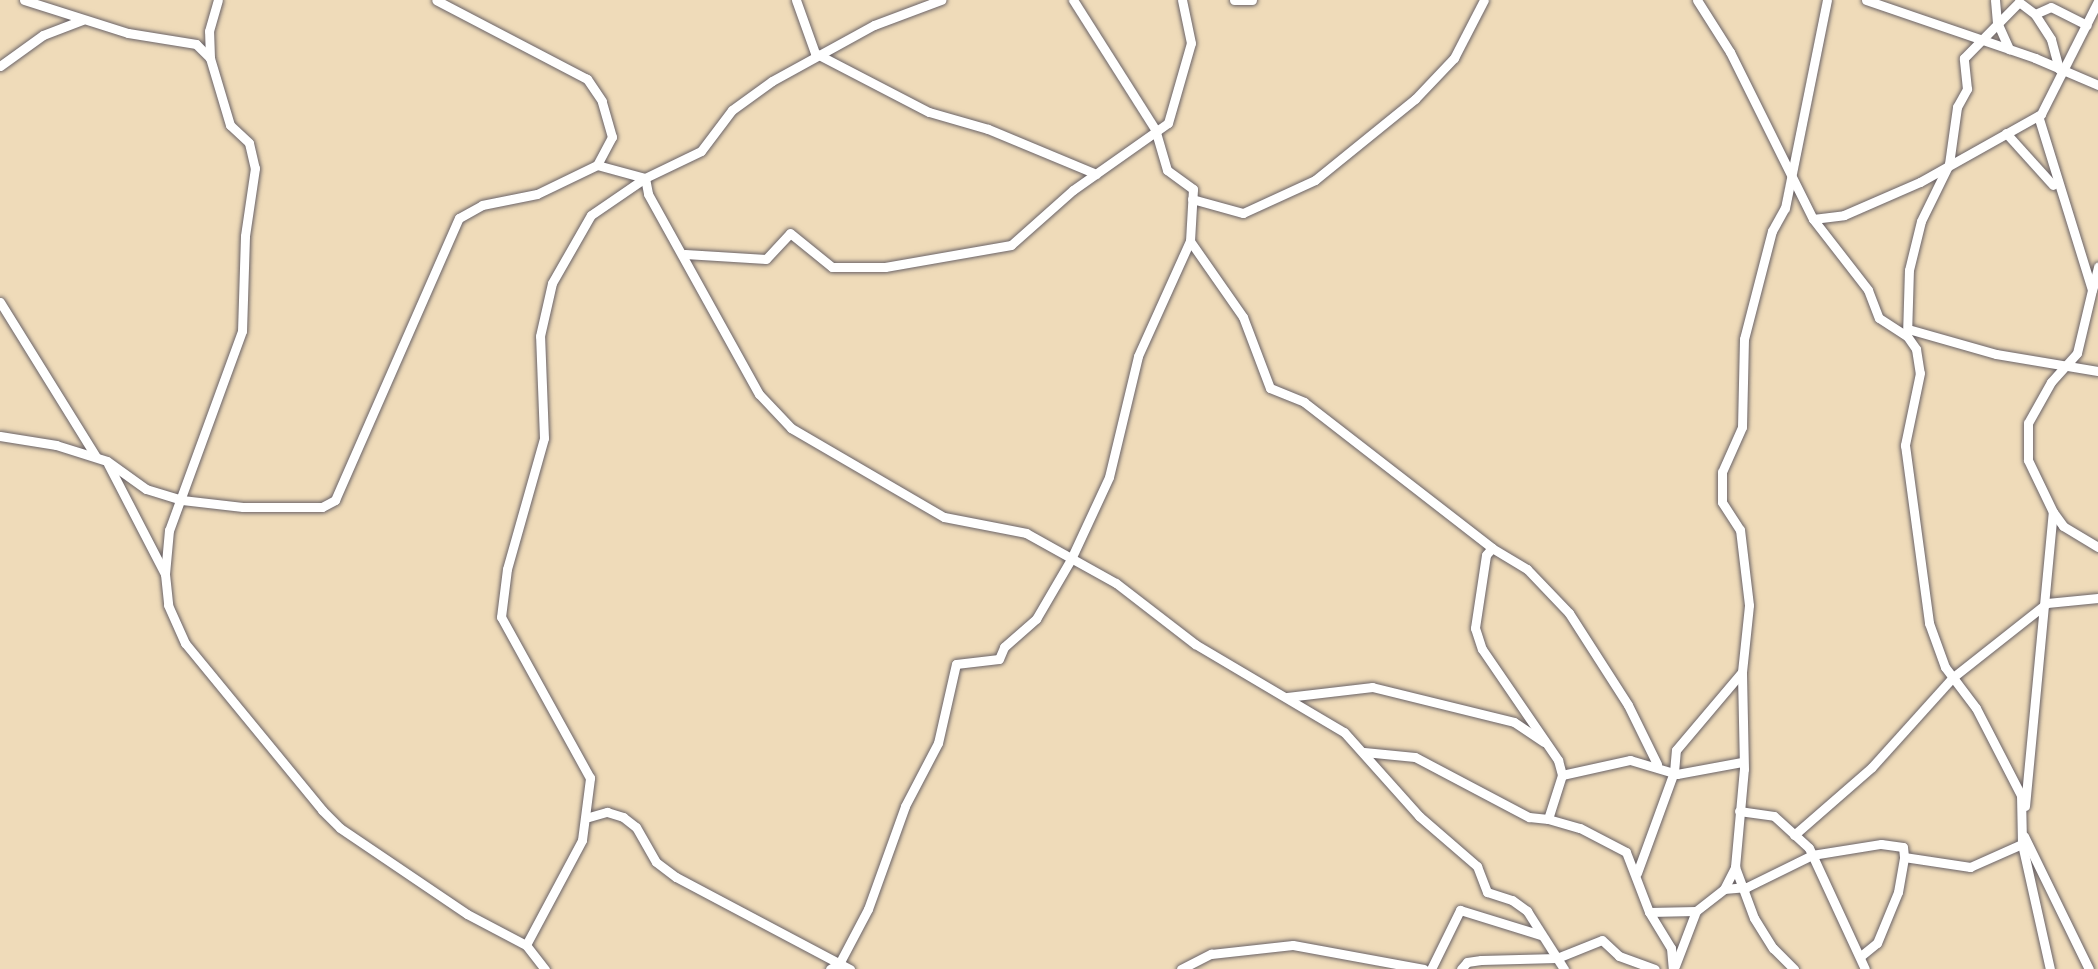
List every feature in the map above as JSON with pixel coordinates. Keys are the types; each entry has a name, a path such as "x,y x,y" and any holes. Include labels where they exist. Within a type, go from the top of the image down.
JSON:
{"street":[{"path":"24,0 145,37 185,40 210,58"},
{"path":"218,0 209,31 210,58 230,125 249,143 255,168 245,236 242,331 169,530 165,574 168,605 200,668 340,828 467,914 526,945 545,969"},
{"path":"0,436 56,445 107,461 146,489 182,500 259,507 322,507 335,500 459,218 482,205 537,194 597,165 612,137 610,120 587,79 436,0"},
{"path":"796,0 815,53 929,112 988,129 1096,174"},
{"path":"526,945 570,865 589,817 590,778 507,631 501,600 544,438 543,308 576,234 591,215 645,178 701,151 732,110 815,53 941,0"},
{"path":"835,967 938,743 956,664 999,659 1004,647 1036,619 1071,559 1109,477 1138,356 1190,241 1193,189 1167,170 1155,129 1073,0"},
{"path":"685,254 766,259 790,233 832,267 885,267 1011,245 1096,174 1155,129 1168,123 1189,52 1182,0"},
{"path":"1234,0 1252,0"},
{"path":"1192,199 1243,213 1315,180 1415,99 1444,68 1484,0"},
{"path":"1697,0 1813,219 1868,290 1879,318 1908,332 2063,368 2098,371"},
{"path":"1674,969 1696,911 1724,889 1735,867 1742,762 1742,672 1749,605 1740,530 1722,502 1722,472 1742,427 1744,339 1791,173 1827,0"},
{"path":"1866,0 2009,49 2098,85"},
{"path":"1995,0 1997,23 2009,49"},
{"path":"1813,219 1844,215 2038,116 2059,69 2098,1"},
{"path":"2050,969 2022,838 2021,795 1976,708 1952,678 1926,604 1905,445 1920,362 1908,332 1912,257 1921,221 1949,164 1957,107 1967,89 1964,58 2019,2 2035,14 2051,39 2059,69"},
{"path":"2035,14 2051,7 2087,25"},
{"path":"0,66 43,35 82,20"},
{"path":"2038,116 2092,290"},
{"path":"2006,133 2061,194"},
{"path":"597,165 645,178"},
{"path":"645,178 648,194 685,254 759,394 791,428 914,504 955,522 1026,533 1116,583 1195,644 1344,732 1419,816 1477,866 1487,892 1512,900 1542,935 1564,969"},
{"path":"1190,241 1243,317 1270,388 1304,402 1492,548 1527,569 1569,613 1628,705 1657,764"},
{"path":"2098,267 2077,353 2063,368 2028,423 2026,443 2028,460 2053,512 2063,526 2098,547"},
{"path":"0,302 94,457 107,461 165,574"},
{"path":"2022,813 2030,780 2053,512"},
{"path":"1492,548 1486,555 1475,628 1482,649 1547,744 1562,775 1548,819"},
{"path":"1794,835 1872,767 1952,678 2044,607 2098,598"},
{"path":"1637,873 1674,772 1676,750 1742,672"},
{"path":"1287,697 1372,687 1514,722 1547,744"},
{"path":"1364,752 1415,757 1529,817 1548,819 1615,844 1637,873 1649,912 1671,948 1674,969"},
{"path":"1562,775 1630,760 1657,764 1674,772 1742,762"},
{"path":"1739,811 1774,816 1812,855 1862,955 1865,969"},
{"path":"589,817 607,812 623,817 636,827 656,862 676,877 812,945 835,967 850,969"},
{"path":"1904,857 1970,867 2022,838"},
{"path":"2022,838 2089,969"},
{"path":"1724,889 1747,887 1812,855 1881,844 1903,847 1898,892 1877,943 1862,955"},
{"path":"1735,867 1747,887 1754,918 1773,948 1794,969"},
{"path":"1431,969 1460,910 1542,935"},
{"path":"1649,912 1696,911"},
{"path":"1461,969 1467,962 1481,960 1557,958 1602,940 1619,956 1655,969"},
{"path":"1181,969 1211,954 1293,945 1424,969"}]}
